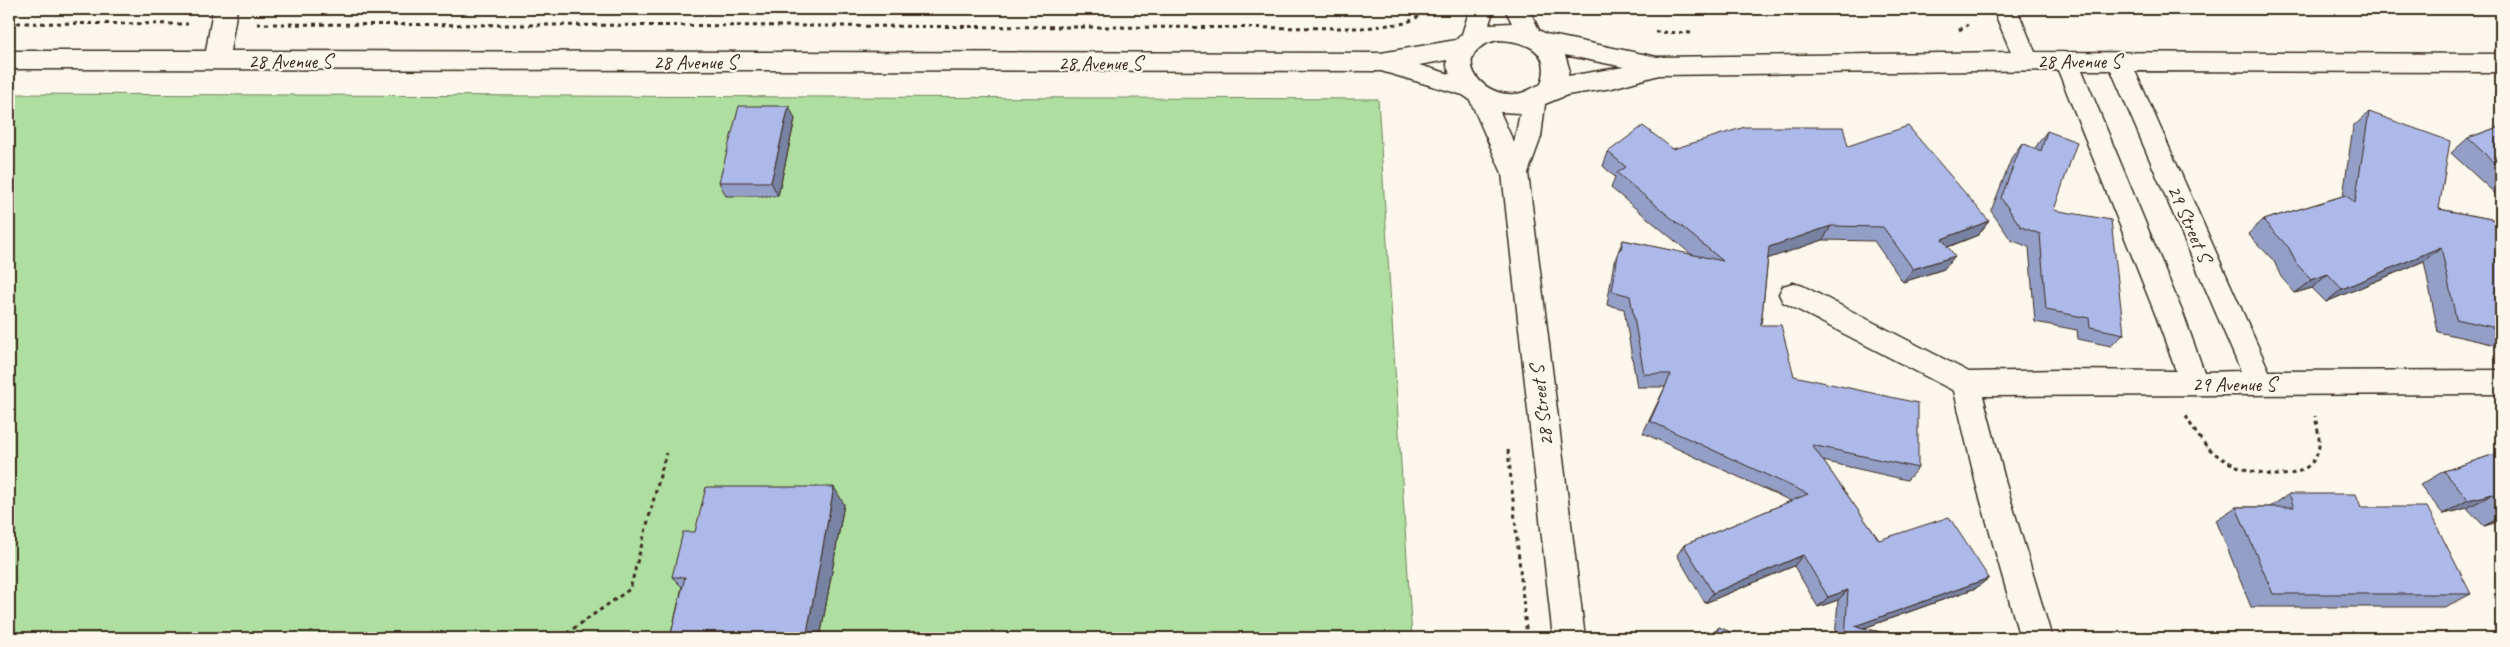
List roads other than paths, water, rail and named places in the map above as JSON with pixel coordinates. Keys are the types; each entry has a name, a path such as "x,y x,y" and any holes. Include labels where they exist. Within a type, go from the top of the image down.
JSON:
{"street":[{"path":"1482,9 1458,64 1461,75 1475,91 1515,173"},
{"path":"1515,173 1527,148 1542,95 1557,77 1558,64 1552,52 1535,38 1517,9"},
{"path":"2005,9 2027,61"},
{"path":"216,60 224,16"},
{"path":"1381,62 1468,43 1494,31 1510,30 1535,38 1657,66"},
{"name":"28 Avenue S","path":"9,60 1381,62"},
{"name":"28 Avenue S","path":"1657,66 2027,61 2501,63"},
{"path":"2066,61 2170,316 2182,384"},
{"name":"29 Street S","path":"2119,61 2261,384"},
{"path":"1381,62 1511,104 1580,83 1612,79 1657,66"},
{"name":"28 Street S","path":"1515,173 1569,638"},
{"path":"1792,294 1966,384 1991,484 2036,638"},
{"name":"29 Avenue S","path":"1966,384 2058,382 2182,384 2501,382"}]}
